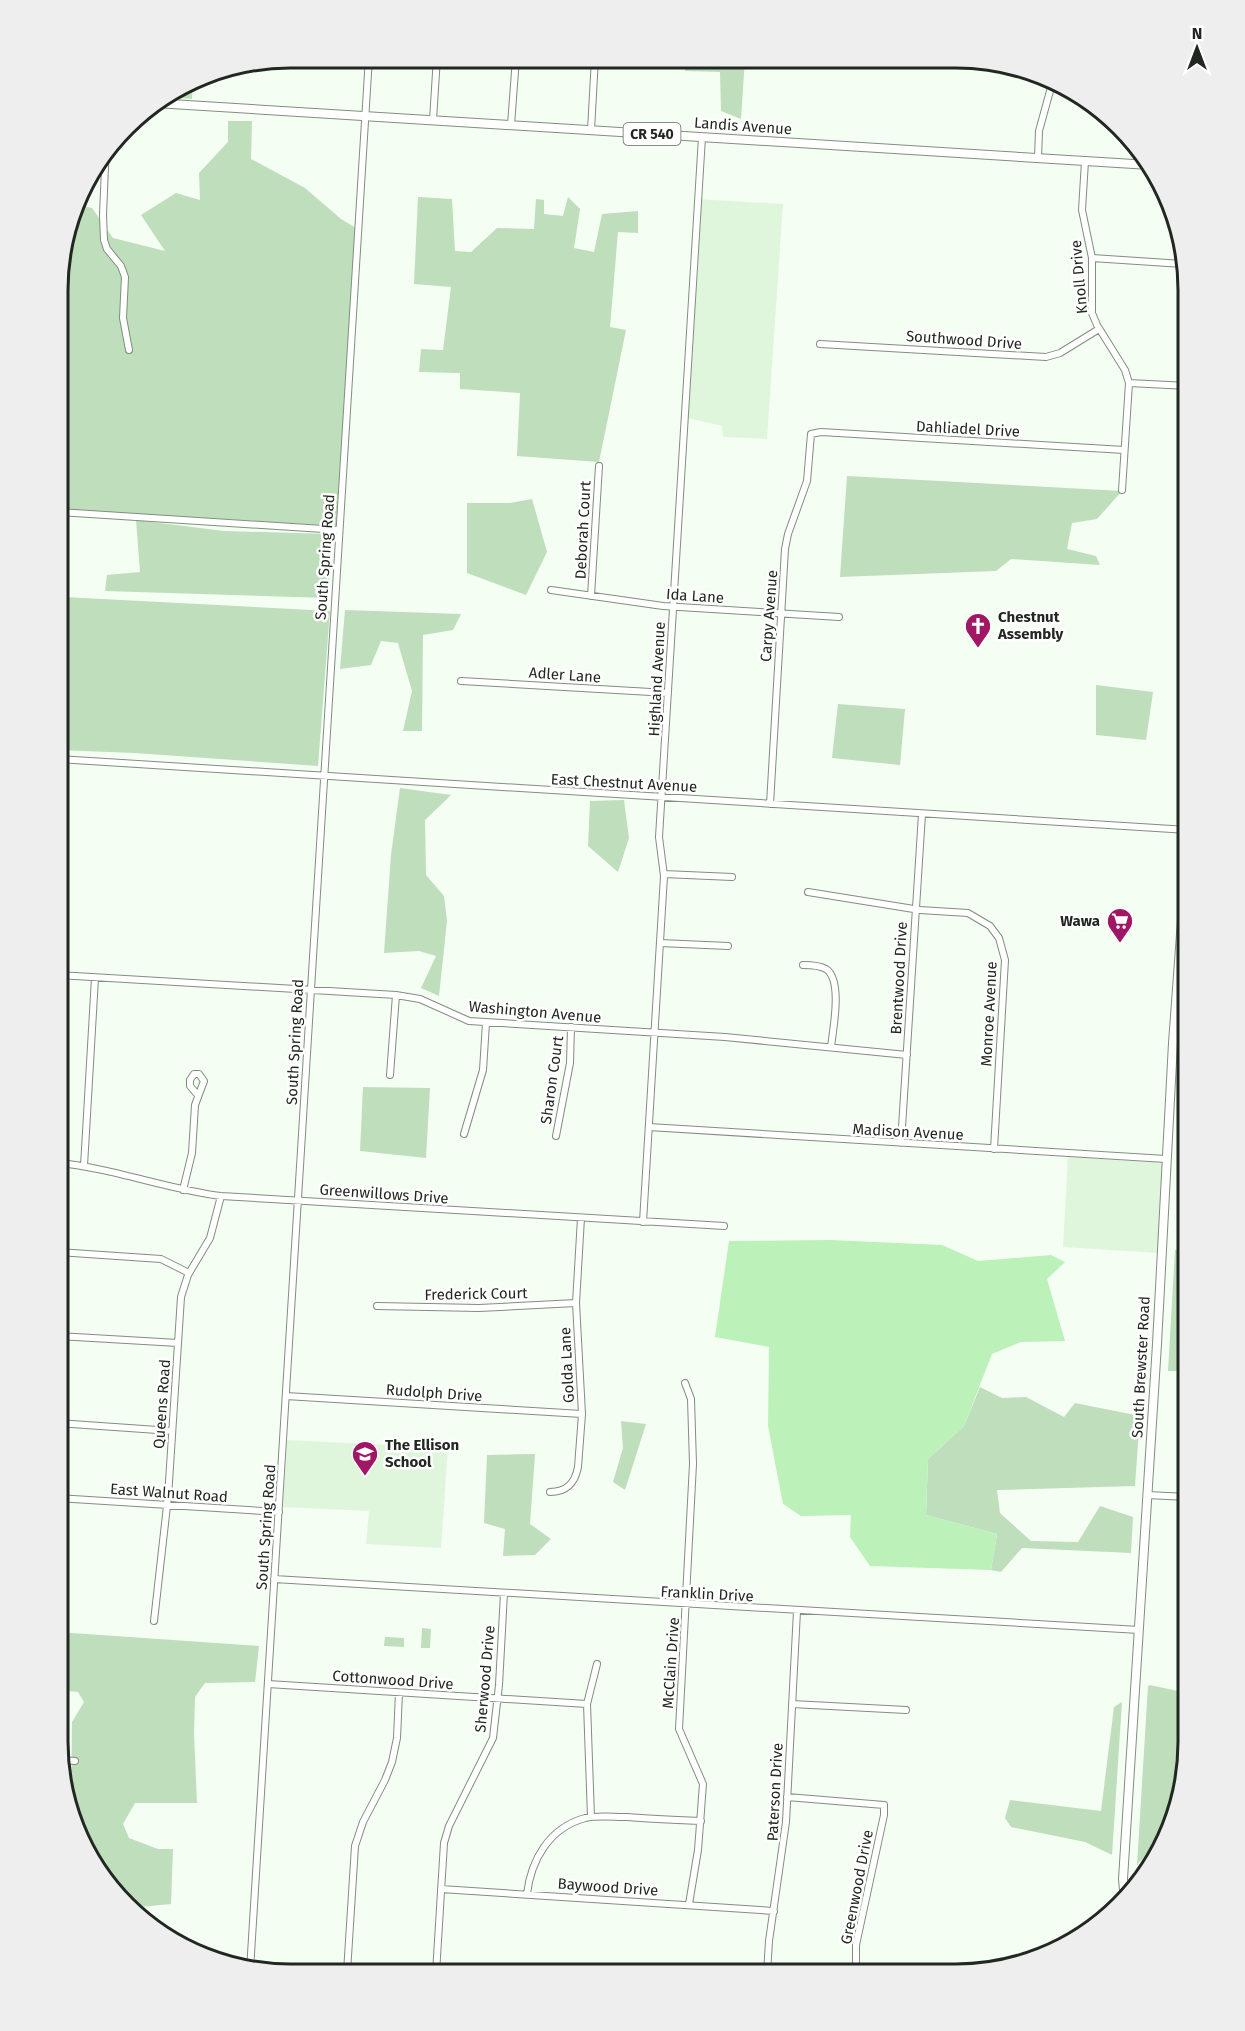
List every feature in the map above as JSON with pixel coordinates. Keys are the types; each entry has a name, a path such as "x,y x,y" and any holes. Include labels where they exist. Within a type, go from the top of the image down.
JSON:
{"main road":[{"name":"Landis Avenue","path":"168,104 1139,164"},
{"name":"South Brewster Road","path":"1124,1886 1178,984"}],"street":[{"name":"South Spring Road","path":"251,1960 368,68"},
{"path":"433,120 436,68"},
{"path":"511,125 515,68"},
{"path":"591,130 594,68"},
{"path":"1038,158 1039,131 1051,89"},
{"name":"Highland Avenue","path":"642,1222 664,874 658,846 702,137"},
{"name":"Knoll Drive","path":"1085,161 1082,210 1092,258 1090,303 1093,318 1125,370 1129,383 1122,490"},
{"path":"105,167 104,240 107,249 121,266 125,277 123,318 129,350"},
{"path":"1092,258 1176,264"},
{"name":"Southwood Drive","path":"820,344 1046,357 1060,353 1099,329"},
{"path":"1129,383 1178,385"},
{"name":"Dahliadel Drive","path":"812,433 1124,450"},
{"name":"Carpy Avenue","path":"770,804 785,549 807,481 809,441 812,433"},
{"name":"Deborah Court","path":"591,596 599,466"},
{"path":"68,513 339,530"},
{"name":"Ida Lane","path":"551,590 673,607 838,616"},
{"name":"Adler Lane","path":"461,681 668,693"},
{"name":"East Chestnut Avenue","path":"68,760 1178,829"},
{"name":"Brentwood Drive","path":"901,1143 922,814"},
{"path":"664,874 732,877"},
{"name":"Monroe Avenue","path":"808,891 915,909 968,913 990,926 999,938 1005,960 994,1149"},
{"path":"660,943 728,946"},
{"path":"803,965 824,968 833,977 836,996 831,1047"},
{"name":"Washington Avenue","path":"68,976 396,995 420,999 469,1021 486,1023 725,1036 907,1055"},
{"path":"84,1166 95,978"},
{"path":"390,1075 396,995"},
{"path":"464,1134 484,1065 486,1023"},
{"name":"Sharon Court","path":"556,1136 570,1063 571,1027"},
{"path":"183,1190 192,1153 195,1105 204,1081 203,1076 199,1074 194,1074 190,1080 190,1086 196,1093"},
{"name":"Madison Avenue","path":"649,1127 1166,1159"},
{"name":"Greenwillows Drive","path":"68,1164 183,1190 221,1196 724,1226"},
{"name":"Queens Road","path":"154,1621 166,1505 182,1297 189,1273 210,1238 221,1196"},
{"name":"Golda Lane","path":"550,1492 564,1491 577,1475 582,1414 576,1303 581,1218"},
{"path":"68,1253 153,1258 171,1262 189,1273"},
{"name":"Frederick Court","path":"377,1306 479,1308 576,1303"},
{"path":"68,1337 178,1343"},
{"name":"McClain Drive","path":"685,1383 691,1399 692,1515 679,1729 703,1784 696,1867 689,1904"},
{"name":"Rudolph Drive","path":"286,1396 582,1414"},
{"path":"68,1424 172,1431"},
{"path":"1147,1495 1178,1497"},
{"name":"East Walnut Road","path":"68,1499 279,1512"},
{"name":"Franklin Drive","path":"274,1579 1139,1630"},
{"name":"Sherwood Drive","path":"436,1964 444,1843 491,1744 494,1732 504,1593"},
{"name":"Paterson Drive","path":"768,1964 784,1844 797,1611"},
{"path":"591,1817 587,1704 597,1664"},
{"name":"Cottonwood Drive","path":"268,1684 587,1704"},
{"path":"348,1964 355,1846 363,1822 392,1762 397,1738 399,1693"},
{"path":"792,1704 906,1710"},
{"path":"68,1761 75,1761"},
{"name":"Greenwood Drive","path":"787,1797 884,1805 884,1815 856,1945 856,1964"},
{"path":"527,1894 534,1862 547,1842 562,1829 582,1819 591,1817 701,1821"},
{"name":"Baywood Drive","path":"441,1889 774,1911"}],"shaded area":[{"path":"685,68 744,68 741,119 721,111 720,72 685,71"},
{"path":"192,89 192,99 177,98"},
{"path":"228,121 252,121 251,159 305,188 341,219 356,228 336,526 68,510 68,275 75,232 84,206 92,208 113,238 165,251 141,215 176,193 200,200 199,173 228,142"},
{"path":"418,197 452,199 455,251 471,252 497,228 534,229 536,199 544,200 544,214 563,216 568,197 580,209 574,248 594,252 602,214 638,211 638,233 618,232 610,327 626,330 599,462 517,456 520,393 460,389 460,373 419,372 421,349 443,350 451,287 414,284"},
{"path":"697,199 783,204 767,439 723,437 722,426 684,417"},
{"path":"847,476 1122,491 1097,519 1072,523 1067,549 1096,556 1100,565 1011,559 996,571 840,577"},
{"path":"532,499 547,552 526,595 467,573 467,503 510,503"},
{"path":"136,520 224,531 331,534 329,598 105,591 107,575 140,572"},
{"path":"68,597 330,611 318,766 68,750"},
{"path":"345,610 461,614 453,630 423,635 422,731 403,731 412,691 398,643 381,641 371,665 340,669"},
{"path":"1096,685 1153,692 1146,740 1096,735"},
{"path":"838,704 905,709 900,765 832,758"},
{"path":"400,788 451,795 425,820 426,875 444,896 447,921 439,996 421,988 436,956 419,951 384,953 391,855"},
{"path":"624,800 629,838 618,872 588,846 590,801"},
{"path":"363,1087 430,1088 426,1158 360,1151"},
{"path":"1068,1157 1163,1163 1158,1253 1063,1247"},
{"path":"830,1240 942,1245 978,1261 1051,1255 1065,1262 1047,1279 1065,1341 1021,1342 992,1354 964,1426 928,1459 926,1515 997,1534 991,1570 870,1566 850,1537 851,1515 801,1516 783,1504 768,1426 769,1347 715,1337 729,1241"},
{"path":"1175,1250 1178,1250 1178,1371 1168,1371"},
{"path":"980,1387 1002,1398 1026,1397 1064,1417 1075,1403 1140,1416 1135,1486 997,1490 1000,1513 1031,1541 1078,1542 1100,1506 1133,1517 1131,1553 1022,1548 1001,1572 991,1570 997,1534 926,1515 928,1459 964,1426"},
{"path":"621,1421 646,1424 625,1490 613,1482 623,1448"},
{"name":"The Ellison School","path":"287,1440 448,1448 441,1548 366,1544 369,1511 283,1507"},
{"path":"535,1454 530,1524 551,1539 535,1555 503,1556 505,1529 484,1523 487,1455"},
{"path":"422,1628 431,1629 430,1648 421,1648"},
{"path":"68,1633 259,1646 255,1682 205,1683 195,1697 197,1803 135,1803 123,1824 129,1838 158,1849 173,1849 171,1904 142,1907 113,1877 90,1840 79,1813 71,1782 72,1722 84,1702 78,1692 68,1691"},
{"path":"385,1637 404,1638 404,1647 384,1646"},
{"path":"1148,1686 1178,1691 1178,1742 1176,1770 1166,1813 1155,1840 1137,1865"},
{"path":"1122,1702 1112,1855 1085,1842 1011,1827 1005,1818 1010,1800 1101,1811 1114,1707"}],"place":[{"name":"Chestnut Assembly","path":"978,649"},
{"name":"Wawa","path":"1120,944"},
{"name":"The Ellison School","path":"365,1477"}]}
